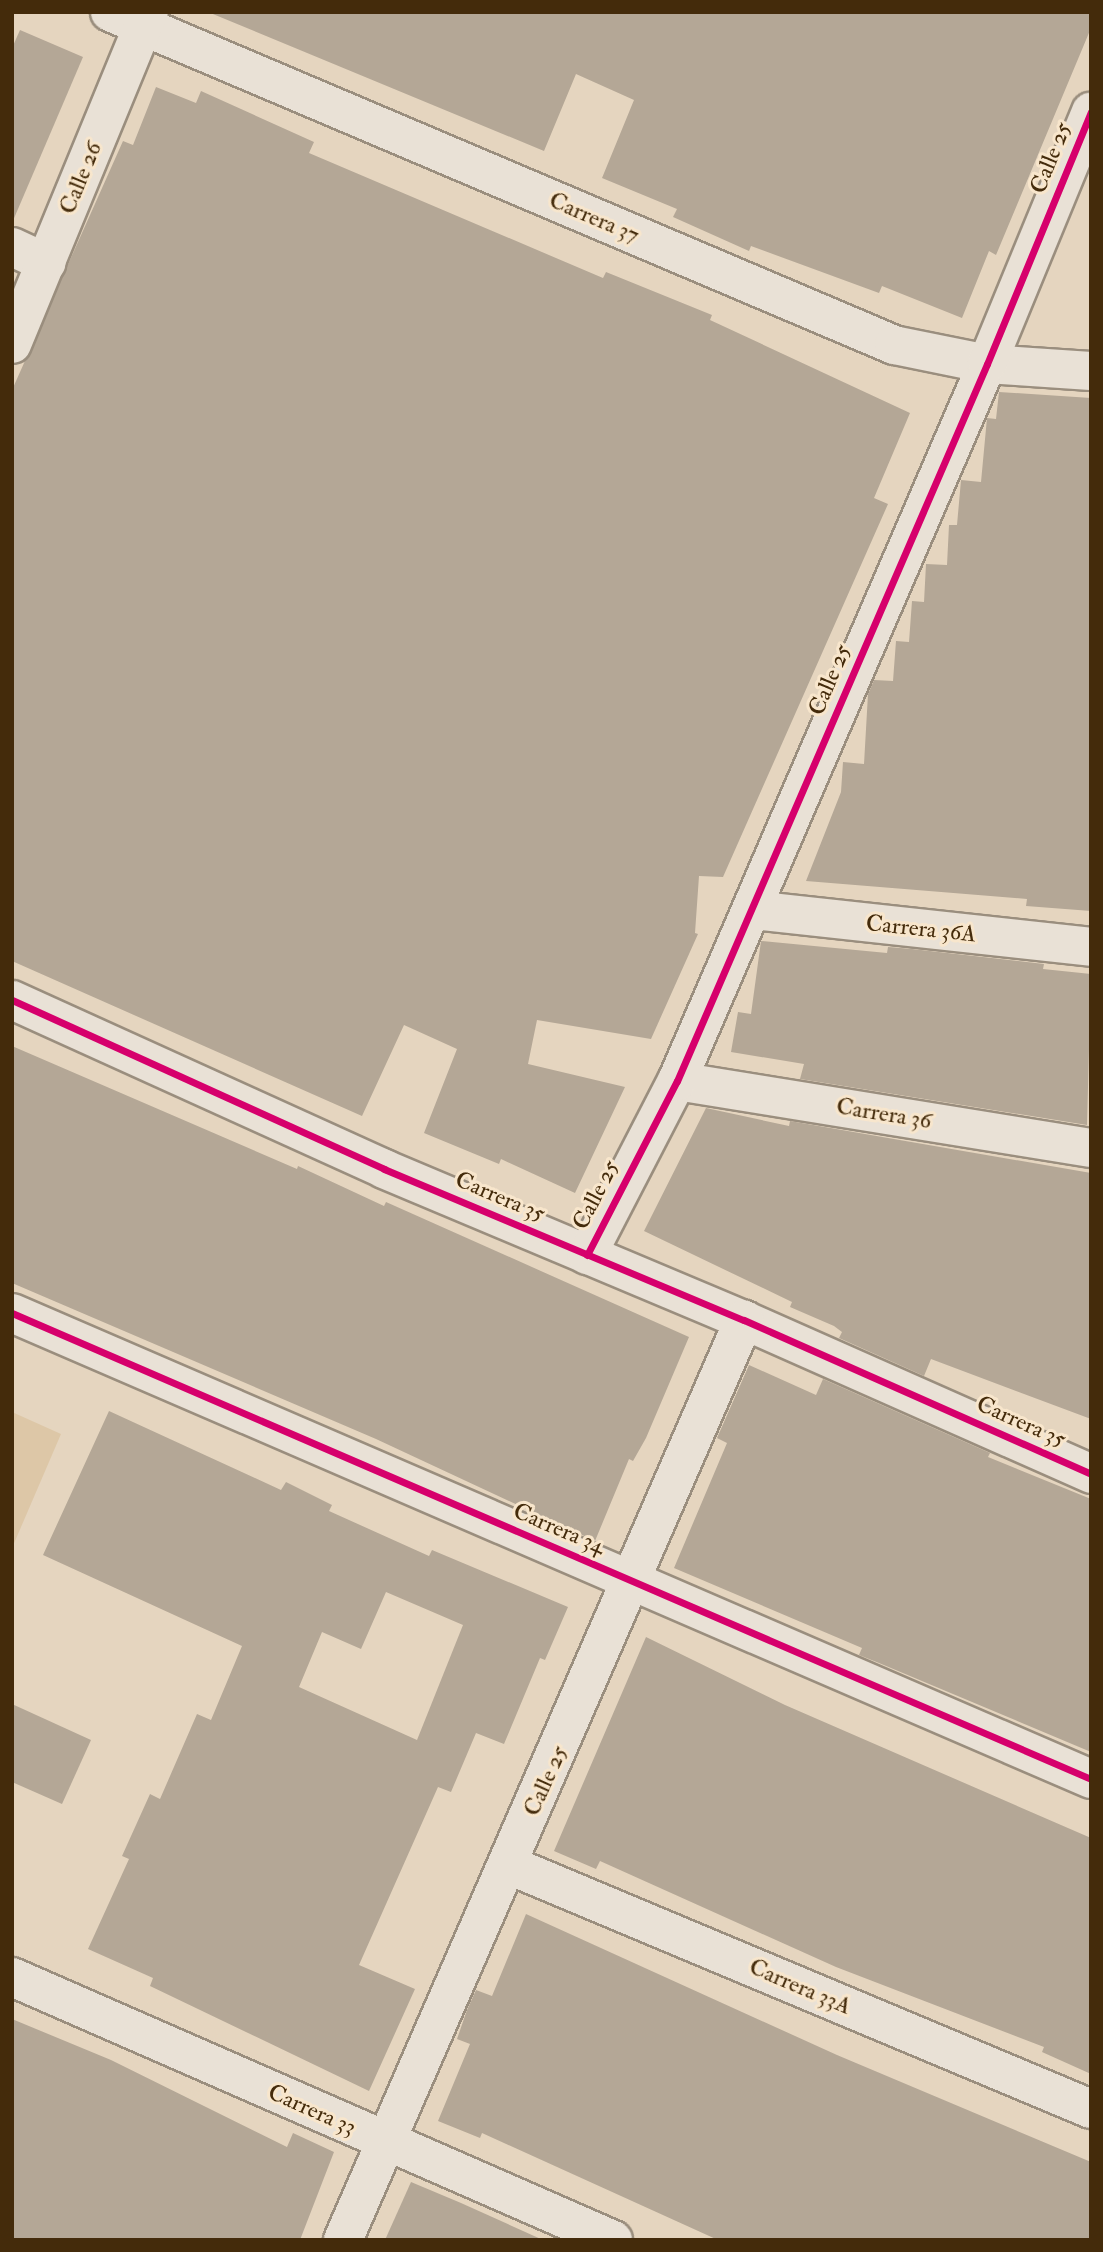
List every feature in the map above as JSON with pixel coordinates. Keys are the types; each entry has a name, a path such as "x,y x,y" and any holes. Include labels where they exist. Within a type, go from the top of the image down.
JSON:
{"street":[{"name":"Calle 26","path":"12,344 47,263 134,17"},
{"name":"Carrera 37","path":"134,17 894,345 987,364 1091,371"},
{"name":"Calle 25","path":"587,1255 677,1081 987,364 1091,112"},
{"path":"12,247 47,263"},
{"name":"Carrera 36A","path":"752,910 1091,947"},
{"name":"Carrera 35","path":"12,1000 587,1255 744,1320 1091,1474"},
{"name":"Carrera 36","path":"677,1081 1091,1147"},
{"name":"Carrera 34","path":"12,1313 1091,1779"},
{"name":"Calle 25","path":"343,2240 633,1582 744,1320"},
{"name":"Carrera 33A","path":"509,1865 1091,2109"},
{"name":"Carrera 33","path":"12,1977 386,2143 613,2240"}],"shaded area":[{"path":"12,1412 61,1434 12,1548"}],"building":[{"path":"208,12 1091,12 1091,28 996,255 989,251 962,318 882,286 879,293 751,246 749,251 673,217 677,209 602,178 634,100 576,74 544,151"},
{"path":"20,30 83,57 12,223 12,48"},
{"path":"156,87 196,103 201,91 314,142 309,153 603,278 606,272 712,315 710,320 910,413 874,498 888,504 723,877 699,876 695,933 698,934 651,1039 537,1020 528,1064 625,1087 575,1193 501,1159 499,1164 424,1133 457,1049 404,1025 362,1116 12,961 12,390 123,141 133,145"},
{"path":"999,392 1091,398 1091,911 1026,906 1027,899 806,881 841,792 843,762 864,764 868,694 874,680 893,681 896,641 909,642 912,601 924,602 926,564 947,565 949,525 957,525 961,480 981,482 987,418 996,419"},
{"path":"761,941 887,953 888,947 912,949 1044,964 1043,969 1091,974 1087,1125 800,1079 804,1064 731,1052 738,1012 751,1014"},
{"path":"12,1046 297,1169 298,1166 384,1206 386,1202 689,1337 646,1438 633,1461 629,1459 595,1541 376,1439 12,1283"},
{"path":"706,1108 789,1126 790,1121 1091,1173 1091,1419 931,1359 924,1376 839,1338 842,1332 790,1307 792,1302 644,1231"},
{"path":"749,1365 816,1395 823,1379 990,1453 988,1457 1091,1499 1091,1752 859,1655 862,1648 674,1568 727,1443 717,1438"},
{"path":"109,1411 281,1490 286,1482 332,1505 329,1511 429,1556 432,1550 568,1607 545,1660 540,1658 504,1744 476,1733 451,1792 438,1787 359,1965 415,1989 369,2091 150,1986 153,1978 88,1949 129,1859 122,1856 150,1794 160,1799 197,1714 211,1720 242,1646 43,1555","holes":["386,1592 463,1625 417,1740 299,1687 322,1632 361,1649"]},
{"path":"646,1637 785,1705 1091,1838 1091,2074 1042,2052 1044,2047 836,1967 600,1861 596,1869 554,1851"},
{"path":"12,1704 91,1740 62,1804 12,1782"},
{"path":"526,1914 837,2055 1091,2162 1091,2240 718,2240 482,2133 480,2138 438,2121 470,2044 457,2039 467,2010 476,1990 492,1996"},
{"path":"12,2019 111,2060 287,2147 293,2133 334,2152 300,2240 12,2240"},
{"path":"411,2182 461,2203 543,2240 385,2240"}],"cycle path":[{"path":"587,1255 677,1081 987,364 1091,112"},
{"path":"12,1000 384,1169 744,1320 1091,1474"},
{"path":"12,1313 1091,1779"}]}
